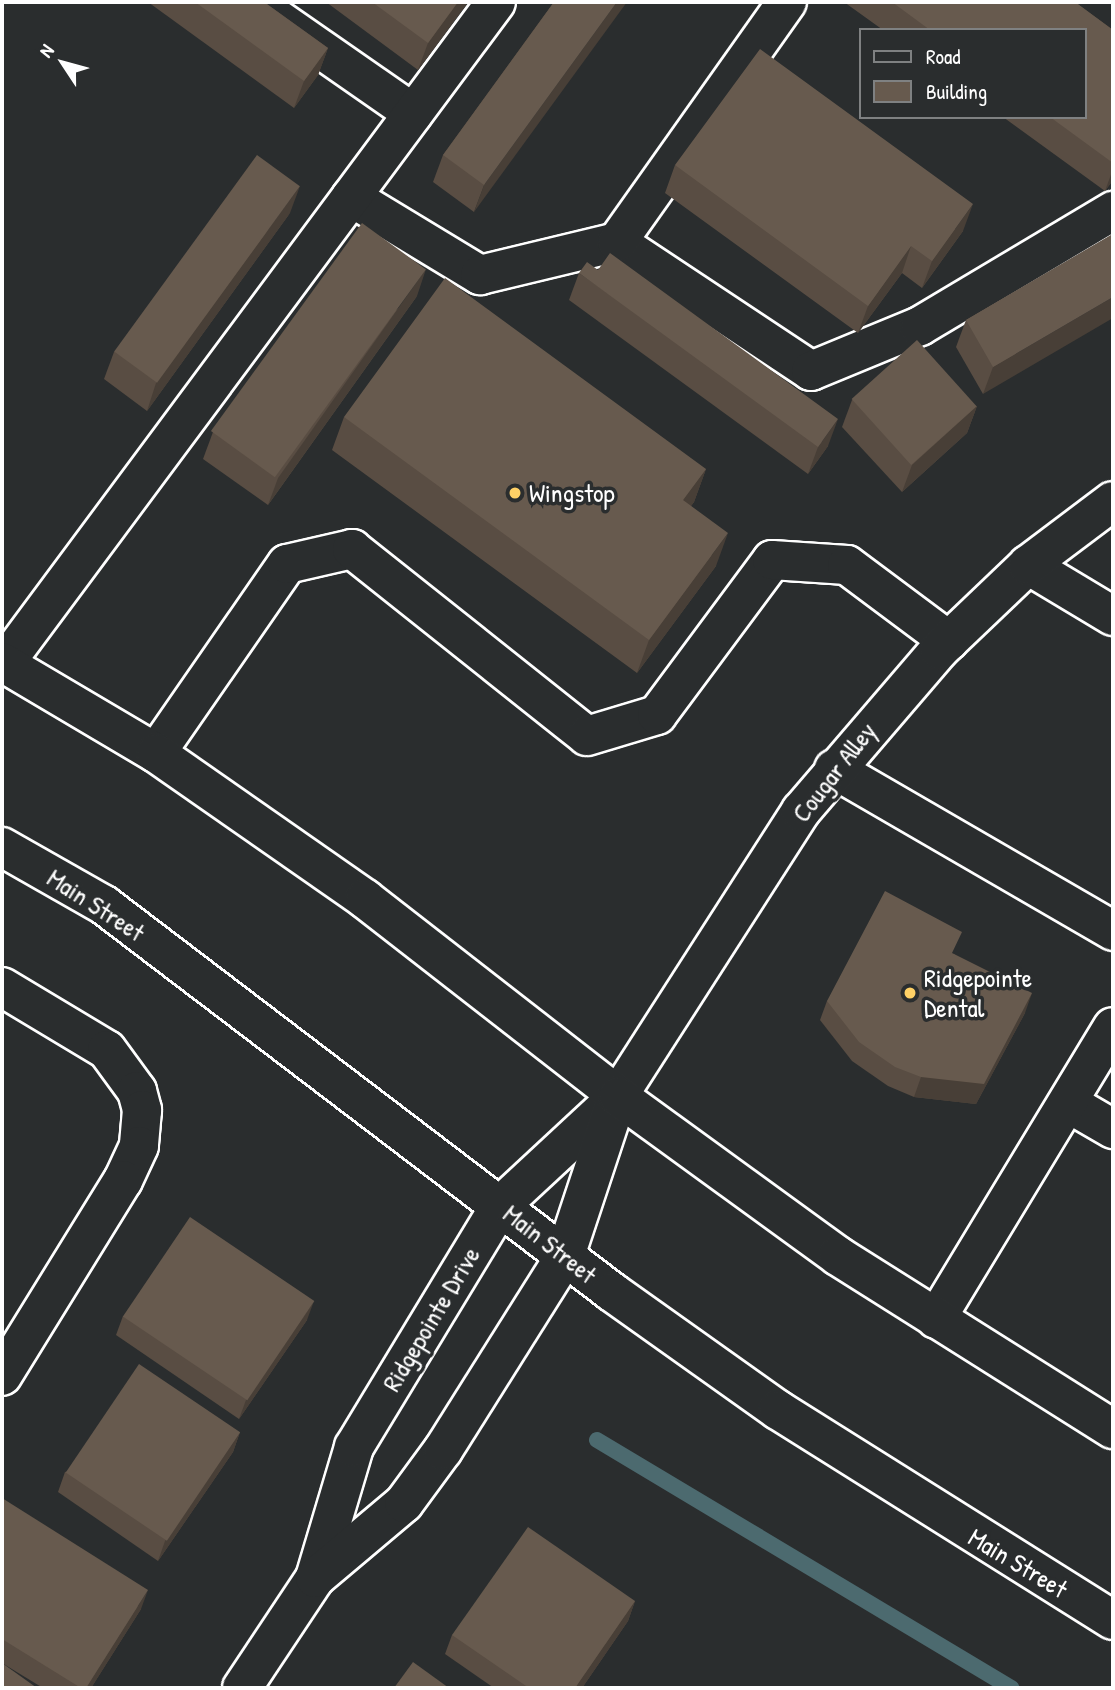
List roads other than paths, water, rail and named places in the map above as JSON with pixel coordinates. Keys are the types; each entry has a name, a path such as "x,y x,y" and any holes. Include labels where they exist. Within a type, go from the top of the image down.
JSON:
{"main road":[{"path":"253,2 413,113"},
{"path":"496,2 3,662 156,753 365,899 618,1096 936,1319 1113,1429"},
{"path":"351,197 480,275 617,242 787,2"},
{"path":"617,242 811,371 920,326 1113,211"},
{"name":"Cougar Alley","path":"618,1096 717,934 834,769 949,641 1028,565 1113,501"},
{"path":"156,753 286,564 352,549 587,736 657,715 772,560 847,565 949,641"},
{"path":"1028,565 1113,616"},
{"path":"834,769 1113,931"},
{"name":"Main Street","path":"2,847 104,905 565,1256 778,1410 1113,1620"},
{"path":"2,987 107,1050 137,1091 142,1110 139,1146 123,1180 2,1376"},
{"path":"936,1319 1070,1104 1113,1027"},
{"name":"Ridgepointe Drive","path":"315,1578 354,1447 500,1206 618,1096"},
{"name":"Ridgepointe Drive","path":"242,1688 315,1578 404,1503 565,1256 618,1096"},
{"path":"1070,1104 1113,1129"}],"waterway":[{"path":"597,1440 1012,1688"}],"place":[{"name":"Wingstop","path":"515,493"},
{"name":"Ridgepointe Dental","path":"910,993"}]}
